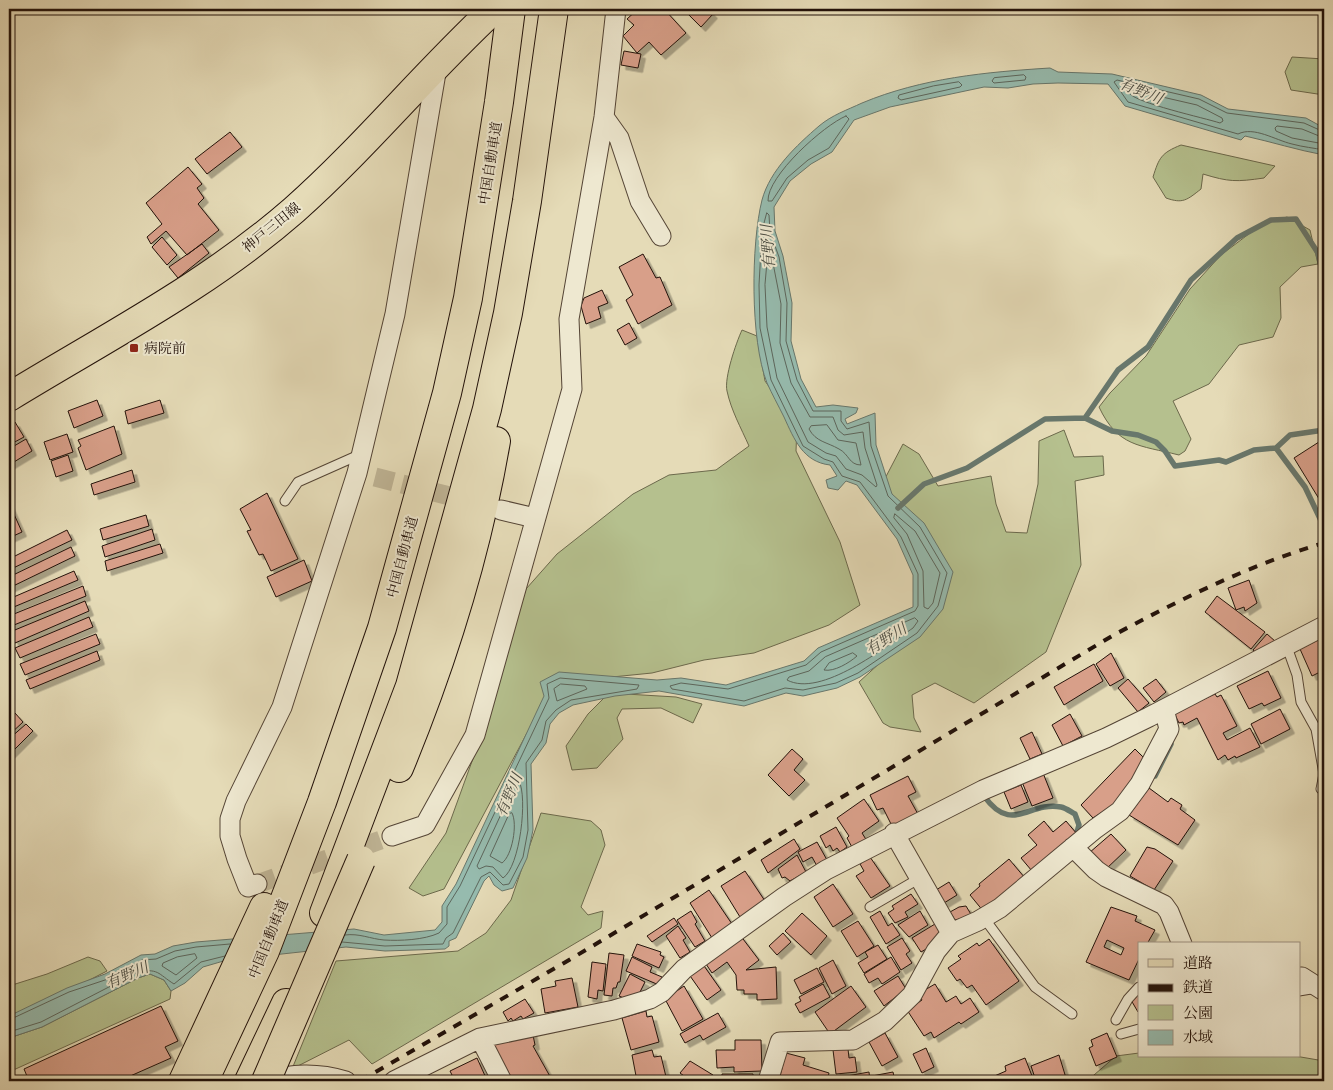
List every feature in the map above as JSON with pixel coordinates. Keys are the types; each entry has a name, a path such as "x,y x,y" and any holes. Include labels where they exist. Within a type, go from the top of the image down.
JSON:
{"main road":[{"path":"249,1081 418,721 467,570 492,461 517,317 527,201 554,9"},
{"name":"神戸三田線","path":"9,397 162,307 230,261 293,210 333,174 437,67 505,15"},
{"name":"中国自動車道","path":"204,1081 265,951 273,885 322,802 382,628 447,393 468,298 486,192 505,15"},
{"path":"264,1081 352,863"},
{"path":"183,1081 273,885"}],"street":[{"path":"392,836 425,824 474,735 512,607 572,389 569,319 604,117 616,9"},
{"path":"273,885 248,887 236,859 230,836 230,819 236,801 282,707 366,475 362,454 395,314 437,67"},
{"path":"604,117 619,138 640,201 661,236"},
{"path":"501,510 535,518"},
{"path":"394,1081 480,1038 614,1010 650,999 662,992 684,968 784,897 894,833 983,790 1106,738 1287,647 1324,626"},
{"path":"768,1081 780,1042 853,1040 885,1021 912,995 936,951 951,933 984,918 1000,908 1073,847 1120,811 1140,784 1169,729 1164,709"},
{"path":"894,833 951,933"},
{"path":"1073,847 1096,870 1106,877 1164,905 1172,918 1181,942"},
{"path":"1300,977 1322,989"},
{"path":"480,1038 502,1081"},
{"path":"264,1081 293,1074 331,1077 346,1081"}],"lane":[{"path":"285,501 298,482 362,454"},
{"path":"1287,647 1297,675 1301,702 1316,729 1324,774 1321,789"},
{"path":"870,908 920,878"},
{"path":"984,918 1035,987 1072,1014"},
{"path":"1116,1020 1128,999 1138,988"},
{"path":"1300,991 1322,989"},
{"path":"1122,1034 1138,1028"}],"green space":[{"path":"1292,57 1324,59 1324,95 1291,90 1285,72"},
{"path":"1181,145 1275,166 1264,178 1239,181 1220,179 1203,174 1201,189 1185,200 1172,200 1166,198 1153,177 1162,157"},
{"path":"1287,217 1310,230 1318,264 1301,267 1280,287 1281,318 1273,337 1239,345 1209,384 1173,401 1191,439 1185,451 1179,455 1141,446 1122,437 1106,420 1099,407 1146,356 1190,289 1221,255 1262,224"},
{"path":"742,330 757,336 765,381 797,425 796,451 840,542 860,605 829,625 754,653 704,660 652,673 572,681 527,733 444,889 423,896 409,888 446,833 479,742 526,589 557,554 633,494 669,475 716,470 749,446 736,419 727,391 727,378 731,360"},
{"path":"1064,430 1074,457 1103,456 1104,475 1075,481 1081,565 1046,652 974,703 935,683 912,695 914,718 921,732 890,727 883,723 859,682 939,609 879,490 903,444 919,454 938,486 991,476 996,504 1006,532 1027,533 1038,484 1039,441"},
{"path":"609,693 676,697 702,704 693,723 661,708 622,709 617,718 623,739 597,768 572,770 566,746 588,714"},
{"path":"541,813 591,821 601,830 605,845 581,907 588,915 603,911 601,928 372,1064 349,1040 292,1069 336,961 458,951 486,933 511,900"},
{"path":"88,957 100,961 107,971 9,1021 9,986 47,974"},
{"path":"150,974 164,980 171,991 170,999 9,1072 9,1038 42,1027 138,978"},
{"path":"1138,1053 1138,1058 1300,1057 1324,1061 1324,1081 1087,1081 1116,1056"}],"water":[{"name":"有野川","path":"1050,68 1058,72 1112,74 1201,95 1228,109 1306,118 1324,128 1324,155 1245,136 1241,140 1125,106 1108,84 1033,84 1008,88 984,87 890,107 854,120 832,152 811,164 790,181 774,207 775,231 783,256 792,303 791,341 801,379 816,407 833,405 858,408 856,413 845,419 847,424 875,413 876,445 892,494 924,523 953,572 943,609 920,637 860,677 837,688 803,696 786,693 744,706 659,691 615,696 573,705 559,713 550,724 546,743 531,764 533,830 527,858 513,888 502,891 494,885 489,876 484,881 456,938 449,941 449,946 445,949 385,951 346,947 227,960 203,967 185,983 171,991 164,980 150,974 138,978 42,1027 9,1038 9,1016 67,988 105,974 141,955 155,954 173,946 196,942 354,929 384,935 435,930 442,922 442,906 456,884 544,696 540,682 559,672 657,680 681,678 726,685 804,661 818,648 913,607 913,575 897,539 857,485 846,481 838,490 828,488 826,480 837,476 830,465 813,459 801,448 767,383 761,365 754,292 756,241 762,200 771,178 793,150 824,122 845,110 885,94 931,82 978,74"}],"building":[{"path":"638,9 664,9 686,33 661,55 649,42 637,53 623,36 634,25 627,19"},
{"path":"683,9 708,9 713,14 701,27"},
{"path":"624,51 641,54 638,68 621,65"},
{"path":"230,132 242,147 207,174 195,159"},
{"path":"188,167 202,184 197,188 204,198 198,204 219,230 187,255 166,231 151,244 147,237 162,224 146,203"},
{"path":"162,237 177,255 167,265 152,247"},
{"path":"202,244 209,253 178,278 169,267"},
{"path":"643,254 656,278 660,277 672,305 638,324 626,300 633,295 619,267"},
{"path":"602,290 608,303 598,307 601,318 586,324 581,306 584,298"},
{"path":"629,323 637,338 625,345 617,330"},
{"path":"97,400 103,416 74,428 68,411"},
{"path":"160,400 164,413 128,424 125,411"},
{"path":"15,422 24,437 9,445 9,426"},
{"path":"114,426 122,454 86,470 78,448 81,446 78,440"},
{"path":"67,434 73,452 50,460 44,442"},
{"path":"26,439 32,451 9,465 9,449"},
{"path":"1322,440 1324,443 1324,507 1294,458"},
{"path":"68,455 73,471 56,477 51,461"},
{"path":"132,470 135,482 94,495 91,484"},
{"path":"267,493 298,559 271,571 263,554 259,555 247,531 251,530 240,509"},
{"path":"9,503 22,532 9,538"},
{"path":"146,515 149,526 103,540 100,529"},
{"path":"152,529 155,540 105,557 102,546"},
{"path":"67,530 72,540 9,570 9,559"},
{"path":"160,544 163,553 107,571 105,561"},
{"path":"71,547 75,556 9,588 9,577"},
{"path":"304,560 312,581 276,597 267,577"},
{"path":"74,571 78,580 9,609 9,599"},
{"path":"1249,580 1257,603 1245,611 1244,607 1236,610 1228,588"},
{"path":"83,586 86,596 9,627 9,616"},
{"path":"1217,596 1265,632 1251,649 1205,612"},
{"path":"85,601 89,611 15,643 10,632"},
{"path":"89,617 93,627 20,658 15,648"},
{"path":"96,634 100,644 25,675 20,664"},
{"path":"1267,634 1276,642 1258,654 1253,650"},
{"path":"1324,637 1324,670 1312,676 1300,649"},
{"path":"97,651 100,660 30,689 26,680"},
{"path":"1111,653 1124,678 1110,686 1096,664"},
{"path":"1094,664 1103,681 1064,705 1054,687"},
{"path":"1268,671 1281,698 1264,706 1262,703 1249,709 1237,686"},
{"path":"1128,679 1149,703 1138,712 1118,688"},
{"path":"1156,679 1166,692 1154,702 1143,688"},
{"path":"1215,694 1217,697 1221,695 1237,726 1223,733 1227,740 1250,728 1260,747 1236,758 1235,756 1228,760 1225,755 1218,760 1197,718 1184,725 1183,722 1179,723 1174,713"},
{"path":"1280,709 1290,729 1261,744 1251,724"},
{"path":"15,713 23,722 9,735 9,719"},
{"path":"1070,714 1082,736 1063,746 1052,725"},
{"path":"26,724 33,731 9,755 9,739"},
{"path":"1032,732 1042,754 1030,759 1020,738"},
{"path":"792,749 803,759 794,770 805,780 789,796 768,775"},
{"path":"1135,749 1146,760 1121,800 1093,818 1081,805"},
{"path":"1043,773 1053,798 1032,806 1022,782"},
{"path":"908,776 916,792 908,796 919,816 894,830 883,808 877,810 870,795"},
{"path":"1021,785 1028,802 1011,809 1004,792"},
{"path":"1149,788 1168,802 1171,798 1182,805 1180,809 1195,820 1178,845 1129,815"},
{"path":"864,799 879,821 862,833 867,841 853,849 847,838 849,836 837,818"},
{"path":"1044,821 1053,832 1066,821 1077,834 1032,871 1021,858 1037,845 1028,835"},
{"path":"836,827 847,847 840,852 837,848 833,851 830,845 826,848 820,836"},
{"path":"1111,834 1126,850 1105,870 1089,853"},
{"path":"794,839 800,849 768,873 761,860"},
{"path":"817,842 827,860 817,866 812,857 803,862 798,852"},
{"path":"1147,847 1155,849 1173,861 1154,890 1130,876"},
{"path":"797,855 806,872 790,881 785,877 782,878 778,869"},
{"path":"870,857 890,886 871,898 856,876 864,871 860,864"},
{"path":"1009,859 1025,878 984,912 970,895 980,886 979,884"},
{"path":"745,871 765,901 740,917 721,886"},
{"path":"949,882 957,895 944,903 936,890"},
{"path":"833,884 853,914 833,927 814,897"},
{"path":"709,890 732,924 712,938 690,903"},
{"path":"911,894 918,904 905,912 908,917 895,923 888,913 894,909 892,906"},
{"path":"966,906 972,916 955,920 950,912 959,907"},
{"path":"1111,907 1137,916 1135,921 1155,930 1148,942 1138,942 1138,961 1129,980 1086,962","holes":["1107,940 1124,948 1121,955 1104,947"]},
{"path":"691,911 697,922 695,924 705,941 695,947 677,920"},
{"path":"880,911 888,926 892,923 900,935 886,944 870,917"},
{"path":"920,911 928,925 909,937 898,925"},
{"path":"802,913 827,936 811,955 785,931"},
{"path":"674,918 678,924 652,942 647,936"},
{"path":"858,921 874,946 857,957 841,931"},
{"path":"935,924 941,933 935,937 937,939 933,945 921,952 912,938"},
{"path":"678,926 686,938 683,940 690,952 680,958 666,936"},
{"path":"783,933 791,942 777,955 769,946"},
{"path":"740,935 759,960 746,970 776,967 777,999 757,1000 757,994 744,994 744,990 737,990 736,975 727,962 712,973 704,961"},
{"path":"902,938 910,951 906,954 912,963 901,970 887,947"},
{"path":"989,939 1019,981 986,1005 972,985 967,988 960,979 957,981 948,968 961,959 958,956 977,943 979,946"},
{"path":"637,944 661,952 660,955 664,957 659,968 632,956"},
{"path":"878,945 887,959 864,973 858,963 868,957 865,952"},
{"path":"609,953 624,955 620,982 618,982 616,988 613,988 612,996 604,995"},
{"path":"632,957 652,967 650,972 662,977 659,985 626,971"},
{"path":"891,957 900,972 882,984 878,978 869,983 864,974"},
{"path":"833,960 846,986 832,994 819,968"},
{"path":"592,962 606,964 603,991 598,990 597,999 588,997"},
{"path":"702,963 721,990 707,1000 688,973"},
{"path":"817,968 824,982 801,994 794,980"},
{"path":"630,974 645,982 637,998 626,999 619,996"},
{"path":"898,976 906,989 884,1006 874,991"},
{"path":"572,978 578,1007 545,1013 541,989 556,986 555,981"},
{"path":"823,984 830,997 800,1013 795,1004 801,1001 799,997"},
{"path":"935,984 946,1002 956,996 961,1004 970,998 979,1012 934,1038 931,1032 924,1036 907,1010 922,1000 918,994"},
{"path":"684,986 703,1019 682,1031 665,999"},
{"path":"851,986 866,1007 830,1034 815,1012"},
{"path":"1138,996 1138,1012 1131,1000"},
{"path":"525,999 534,1013 523,1019 521,1016 513,1021 511,1018 508,1021 503,1012"},
{"path":"161,1006 178,1041 165,1047 171,1058 119,1081 29,1081 24,1069"},
{"path":"646,1011 647,1017 652,1016 659,1042 631,1050 622,1018"},
{"path":"718,1013 726,1027 703,1040 700,1035 685,1043 680,1034"},
{"path":"532,1030 535,1045 533,1046 552,1080 517,1081 514,1076 508,1079 491,1039"},
{"path":"885,1033 898,1057 882,1066 869,1042"},
{"path":"1107,1033 1117,1057 1096,1066 1089,1048 1093,1046 1091,1040"},
{"path":"735,1040 761,1040 762,1071 734,1072 734,1067 717,1068 716,1050 735,1050"},
{"path":"926,1048 934,1067 922,1073 913,1054"},
{"path":"848,1049 849,1058 855,1057 857,1072 836,1074 833,1050"},
{"path":"652,1050 654,1057 661,1056 667,1081 637,1081 632,1055"},
{"path":"786,1053 805,1058 803,1065 829,1073 827,1081 794,1081 780,1076"},
{"path":"1059,1055 1066,1078 1057,1081 1036,1081 1031,1066"},
{"path":"477,1058 486,1078 479,1081 455,1081 450,1071"},
{"path":"1025,1058 1034,1081 983,1081 1006,1071 1005,1066"},
{"path":"690,1061 713,1075 708,1081 691,1081 680,1073"},
{"path":"869,1072 870,1081 836,1081 836,1078"},
{"path":"893,1072 895,1081 872,1081 872,1076"},
{"path":"722,1074 753,1074 753,1081 717,1081 717,1079 722,1079"}],"waterway":[{"path":"1085,418 1118,370 1148,347 1191,280 1237,238 1271,220 1296,219 1318,253 1324,280"},
{"path":"898,508 924,484 967,468 1045,419 1085,418 1112,431 1138,435 1156,442 1175,466 1219,460 1226,462 1254,450 1276,448 1305,487 1324,527"},
{"path":"1276,448 1290,435 1324,430"},
{"path":"1155,776 1171,744"},
{"path":"984,796 994,807 1003,813 1012,815 1049,806 1065,808 1075,814 1079,825 1076,836"}],"tunnel":[{"path":"375,477 473,502"},
{"path":"257,884 392,836"}],"railway":[{"path":"360,1081 564,963 1112,636 1242,572 1324,543"}],"place":[{"name":"病院前","path":"134,348"}]}
